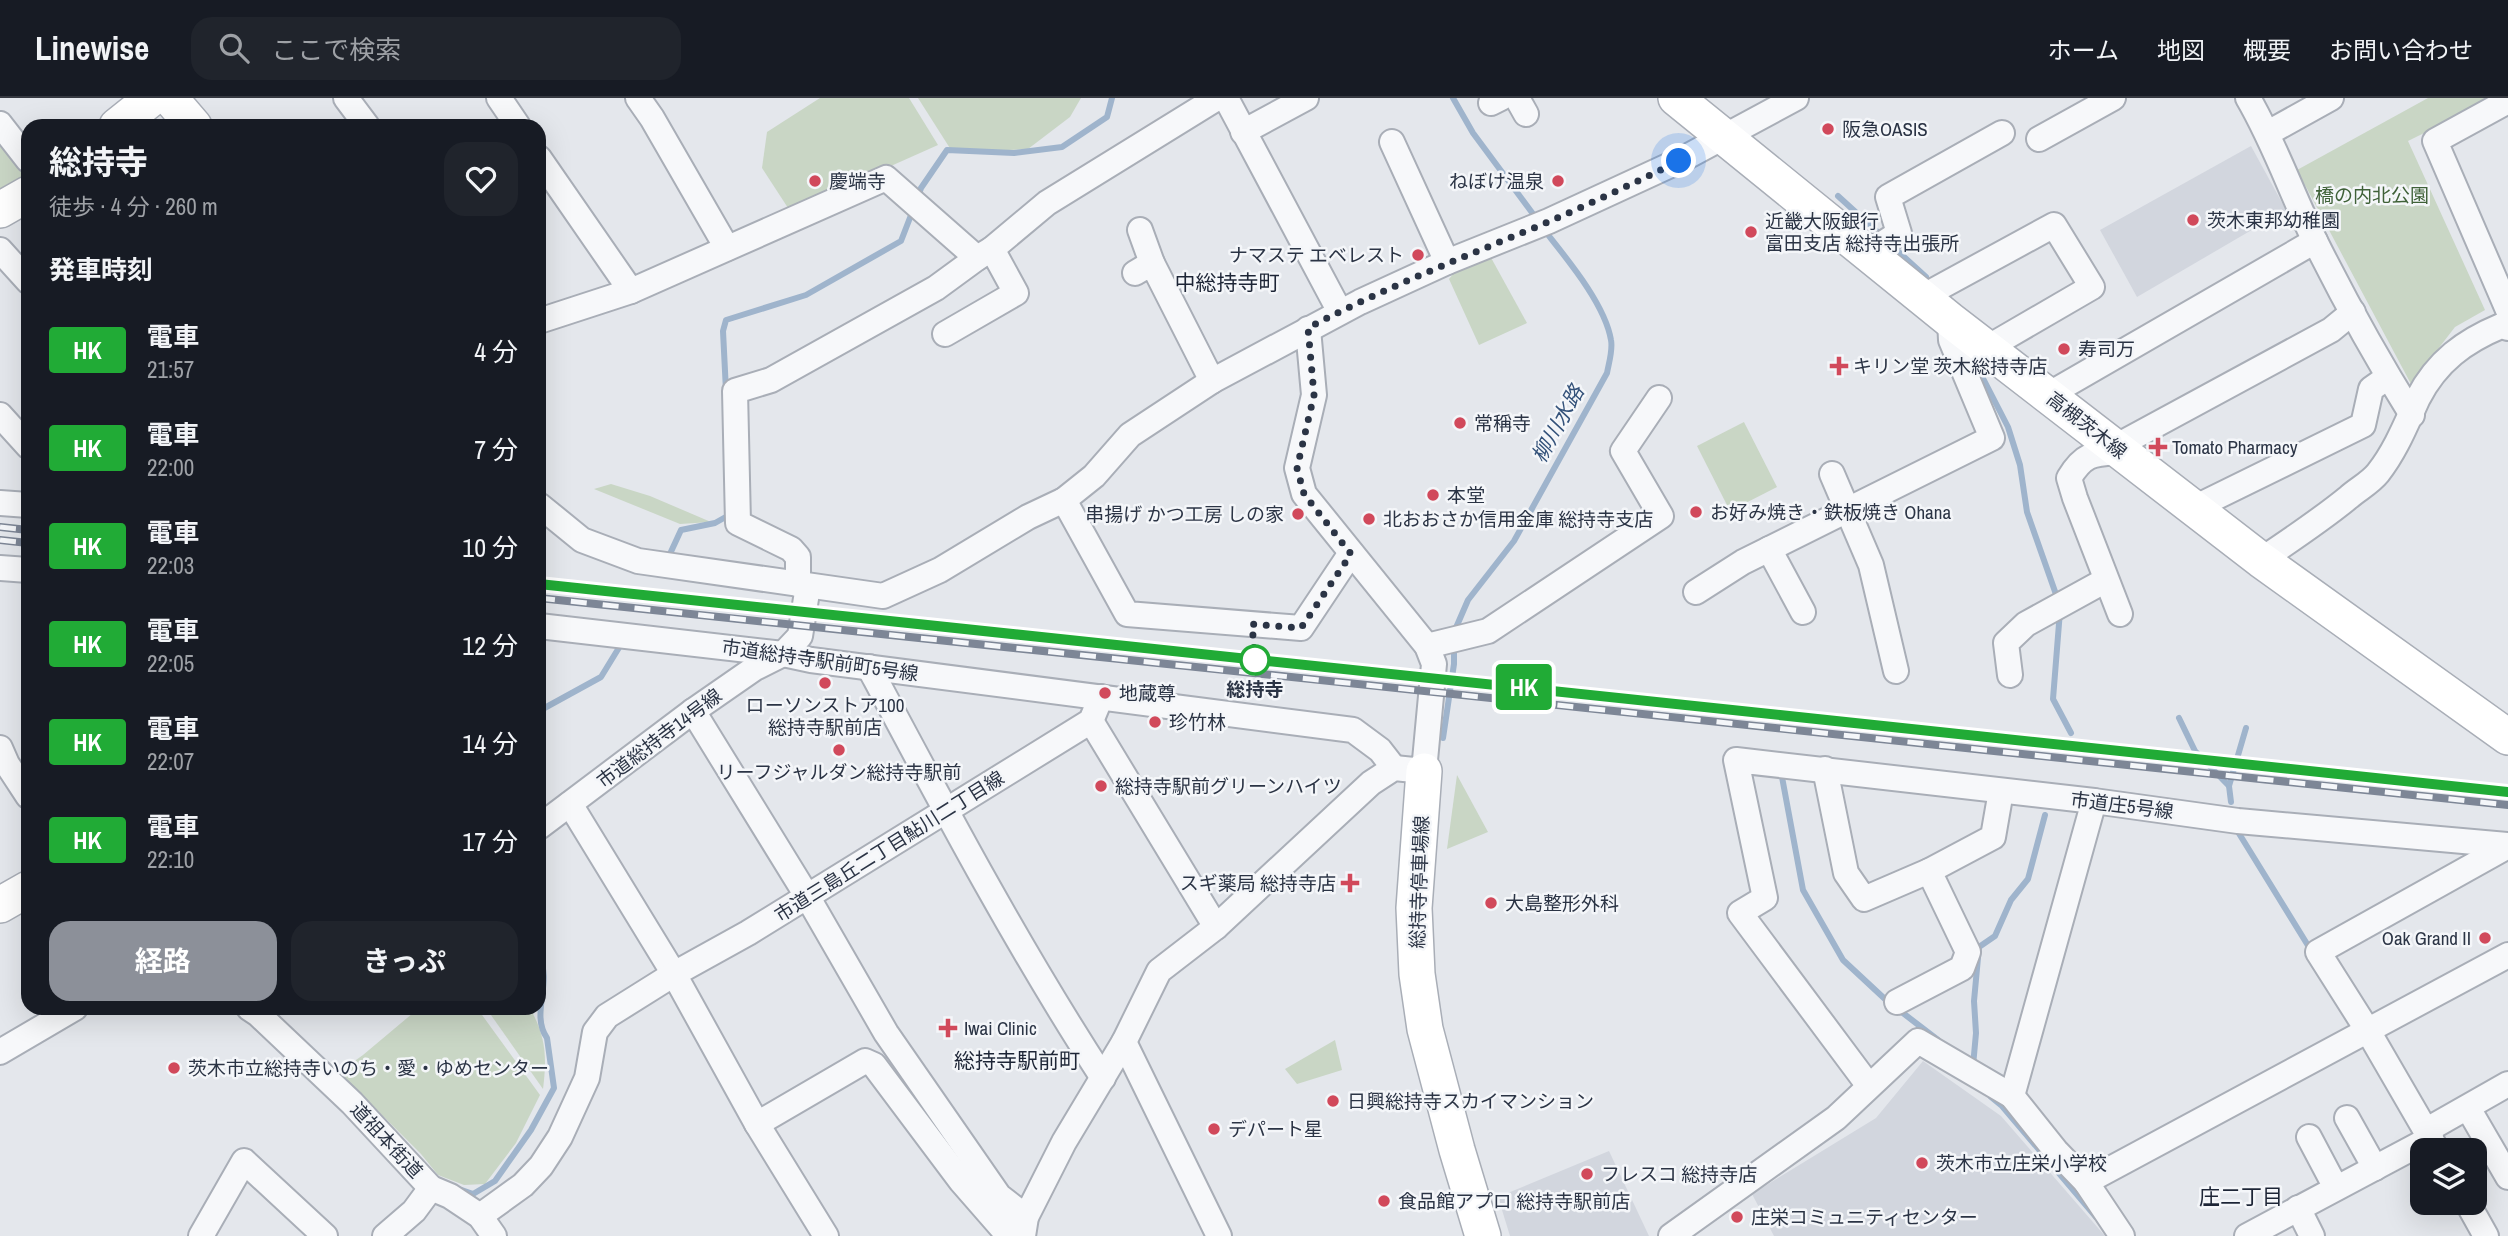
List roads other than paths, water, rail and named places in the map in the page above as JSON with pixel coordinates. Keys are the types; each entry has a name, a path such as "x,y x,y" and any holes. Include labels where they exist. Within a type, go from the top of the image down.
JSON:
{"main road":[{"path":"126,119 152,98"},
{"path":"170,98 188,119"},
{"name":"高槻茨木線","path":"1676,98 1950,320 2261,560 2508,737"},
{"path":"0,210 21,198"},
{"name":"総持寺停車場線","path":"1409,770 1417,974 1425,1029 1483,1236"},
{"path":"0,905 21,893"}],"street":[{"path":"345,98 362,119"},
{"path":"499,98 513,119"},
{"path":"638,98 727,248"},
{"path":"783,654 800,636 803,585 798,557 791,549 738,523 735,391 771,380 936,288 984,254 1046,203 1217,98"},
{"path":"1226,98 1340,312"},
{"path":"1243,132 1306,98"},
{"path":"546,511 582,540 638,561 883,596 940,570 1028,517 1064,500 1094,476 1130,435 1212,381 1308,328 1447,262 1549,222 1679,161 1796,98"},
{"path":"2039,139 2113,98"},
{"path":"2248,98 2268,133 2315,242 2388,377 2412,415"},
{"path":"2268,133 2331,98"},
{"path":"2508,101 2435,141 2508,310"},
{"path":"0,124 21,151"},
{"path":"1868,253 1899,233 1888,197 2002,133"},
{"path":"1392,142 1447,262"},
{"path":"546,171 631,291"},
{"path":"546,319 631,291 886,178 984,254 1016,293 946,334"},
{"path":"1922,297 2054,225 2092,286 1987,348"},
{"path":"1140,229 1143,268 1212,381"},
{"path":"2048,395 2315,242"},
{"path":"0,250 21,273"},
{"path":"2120,614 2069,478 2078,464 2090,454 2118,449 2331,330 2353,312"},
{"path":"1696,592 1769,549 1992,438 1951,340 1950,320"},
{"path":"2261,560 2339,506 2376,475 2405,430 2418,398 2434,373 2472,338 2501,326 2508,328"},
{"path":"1023,1230 1063,1142 1124,1042 1159,971 1216,927 1371,783 1409,770 1427,737 1434,664 1427,646 1304,494 1297,468 1314,395 1308,328"},
{"path":"2339,506 2351,501 2380,478 2409,434 2436,377 2472,338"},
{"path":"2194,508 2363,425 2371,388 2388,377"},
{"path":"1427,646 1488,631 1661,516 1623,451 1659,398"},
{"path":"0,415 21,438"},
{"path":"1832,474 1871,565 1878,648 1896,671"},
{"path":"1064,500 1128,614 1301,628 1351,554"},
{"path":"0,503 21,504"},
{"path":"1769,549 1803,612"},
{"path":"0,568 21,570"},
{"path":"2010,676 2006,643 2026,624 2106,580"},
{"name":"市道総持寺駅前町5号線","path":"546,627 783,654 1101,697"},
{"name":"市道総持寺14号線","path":"546,822 693,711 755,668 783,654"},
{"path":"869,667 946,811 1078,1040 1103,1078"},
{"path":"1216,927 1091,721 1101,697 1353,730 1409,770"},
{"path":"693,711 807,896 893,1044 1023,1230"},
{"name":"市道三島丘二丁目鮎川二丁目線","path":"487,1226 541,1166 560,1137 587,1078 595,1032 607,1016 674,974 748,933 1091,721"},
{"path":"0,748 21,785"},
{"name":"市道庄5号線","path":"1869,1086 1740,913 1765,898 1736,760 2094,801 2238,821 2508,845"},
{"path":"1825,769 1846,873 1864,899 1929,872 1993,837 2001,791"},
{"path":"2012,1096 2094,801"},
{"path":"570,804 674,974 758,1124 826,1236"},
{"path":"2431,1138 2318,952 2508,845"},
{"path":"1897,1002 1962,968 1968,952 1929,872"},
{"path":"2086,1182 2508,955"},
{"path":"0,1052 63,1015"},
{"name":"道祖本街道","path":"262,1015 352,1103 431,1188 450,1196 487,1226"},
{"path":"1671,1236 1836,1118 1918,1041 2012,1096 2056,1151 2086,1182 2122,1236"},
{"path":"1124,1042 1219,1236"},
{"path":"758,1124 865,1060 874,1065 977,1200 1002,1228 1023,1230"},
{"path":"2433,1138 2468,1108 2508,1084"},
{"path":"2468,1108 2508,1177"},
{"path":"2347,1118 2375,1168"},
{"path":"2309,1137 2336,1188"},
{"path":"2247,1236 2410,1150"},
{"path":"201,1236 244,1161 325,1236"},
{"path":"384,1236 414,1211 431,1188"},
{"path":"2298,1208 2312,1236"},
{"path":"2471,1215 2476,1233"}],"waterway":[{"path":"918,197 921,188 947,150 1014,153 1062,147 1107,117 1112,98"},
{"name":"柳川水路","path":"1453,98 1473,133 1536,218"},
{"path":"1838,196 1883,237"},
{"path":"726,391 723,331 726,320 806,295 901,241 913,210"},
{"name":"柳川水路","path":"1455,630 1468,600 1514,541 1607,373 1611,344 1601,312 1584,282 1545,231"},
{"path":"1891,245 1926,277"},
{"path":"1971,355 2008,427 2020,465 2027,512 2058,600"},
{"path":"669,556 681,530 715,523 731,514"},
{"path":"2060,611 2053,699 2071,733"},
{"path":"546,707 601,677 620,646"},
{"name":"柳川水路","path":"1443,738 1454,648"},
{"path":"2179,718 2195,751 2229,786 2231,802"},
{"path":"2229,786 2246,728"},
{"path":"1782,777 1803,890 1843,960 1886,1000 1938,1040"},
{"path":"1973,1066 1976,1033 1974,1001 1979,947 1995,936 2011,900 2028,879 2045,815"},
{"path":"2235,827 2312,952"},
{"path":"456,1188 473,1194 495,1181 531,1130 554,1088 541,1015"},
{"path":"1991,1097 2002,1106 2096,1217"}],"railway":[{"path":"0,527 21,529"},
{"path":"0,540 21,542"},
{"path":"546,585 2508,792"},
{"path":"546,599 2508,805"}],"train":[{"name":"HK","path":"546,585 2508,792"}],"place":[{"name":"阪急OASIS","path":"1828,129"},
{"name":"慶端寺","path":"815,181"},
{"name":"ねぼけ温泉","path":"1558,181"},
{"name":"茨木東邦幼稚園","path":"2193,220"},
{"name":"近畿大阪銀行 富田支店 総持寺出張所","path":"1751,232"},
{"name":"ナマステ エベレスト","path":"1418,255"},
{"name":"寿司万","path":"2064,349"},
{"name":"キリン堂 茨木総持寺店","path":"1839,366"},
{"name":"常稱寺","path":"1460,423"},
{"name":"Tomato Pharmacy","path":"2158,447"},
{"name":"本堂","path":"1433,495"},
{"name":"お好み焼き・鉄板焼き Ohana","path":"1696,512"},
{"name":"串揚げ かつ工房 しの家","path":"1298,514"},
{"name":"北おおさか信用金庫 総持寺支店","path":"1369,519"},
{"name":"総持寺","path":"1255,660"},
{"name":"ローソンストア100 総持寺駅前店","path":"825,683"},
{"name":"地蔵尊","path":"1105,693"},
{"name":"珍竹林","path":"1155,722"},
{"name":"リーフジャルダン総持寺駅前","path":"839,750"},
{"name":"総持寺駅前グリーンハイツ","path":"1101,786"},
{"name":"スギ薬局 総持寺店","path":"1350,883"},
{"name":"大島整形外科","path":"1491,903"},
{"name":"Oak Grand II","path":"2485,938"},
{"name":"Iwai Clinic","path":"948,1028"},
{"name":"茨木市立総持寺いのち・愛・ゆめセンター","path":"174,1068"},
{"name":"日興総持寺スカイマンション","path":"1333,1101"},
{"name":"デパート星","path":"1214,1129"},
{"name":"茨木市立庄栄小学校","path":"1922,1163"},
{"name":"フレスコ 総持寺店","path":"1587,1174"},
{"name":"食品館アプロ 総持寺駅前店","path":"1384,1201"},
{"name":"庄栄コミュニティセンター","path":"1737,1217"}],"district":[{"name":"中総持寺町","path":"1227,283"},
{"name":"総持寺駅前町","path":"1017,1061"},
{"name":"庄二丁目","path":"2241,1197"}],"park label":[{"name":"橋の内北公園","path":"2372,195"}]}
